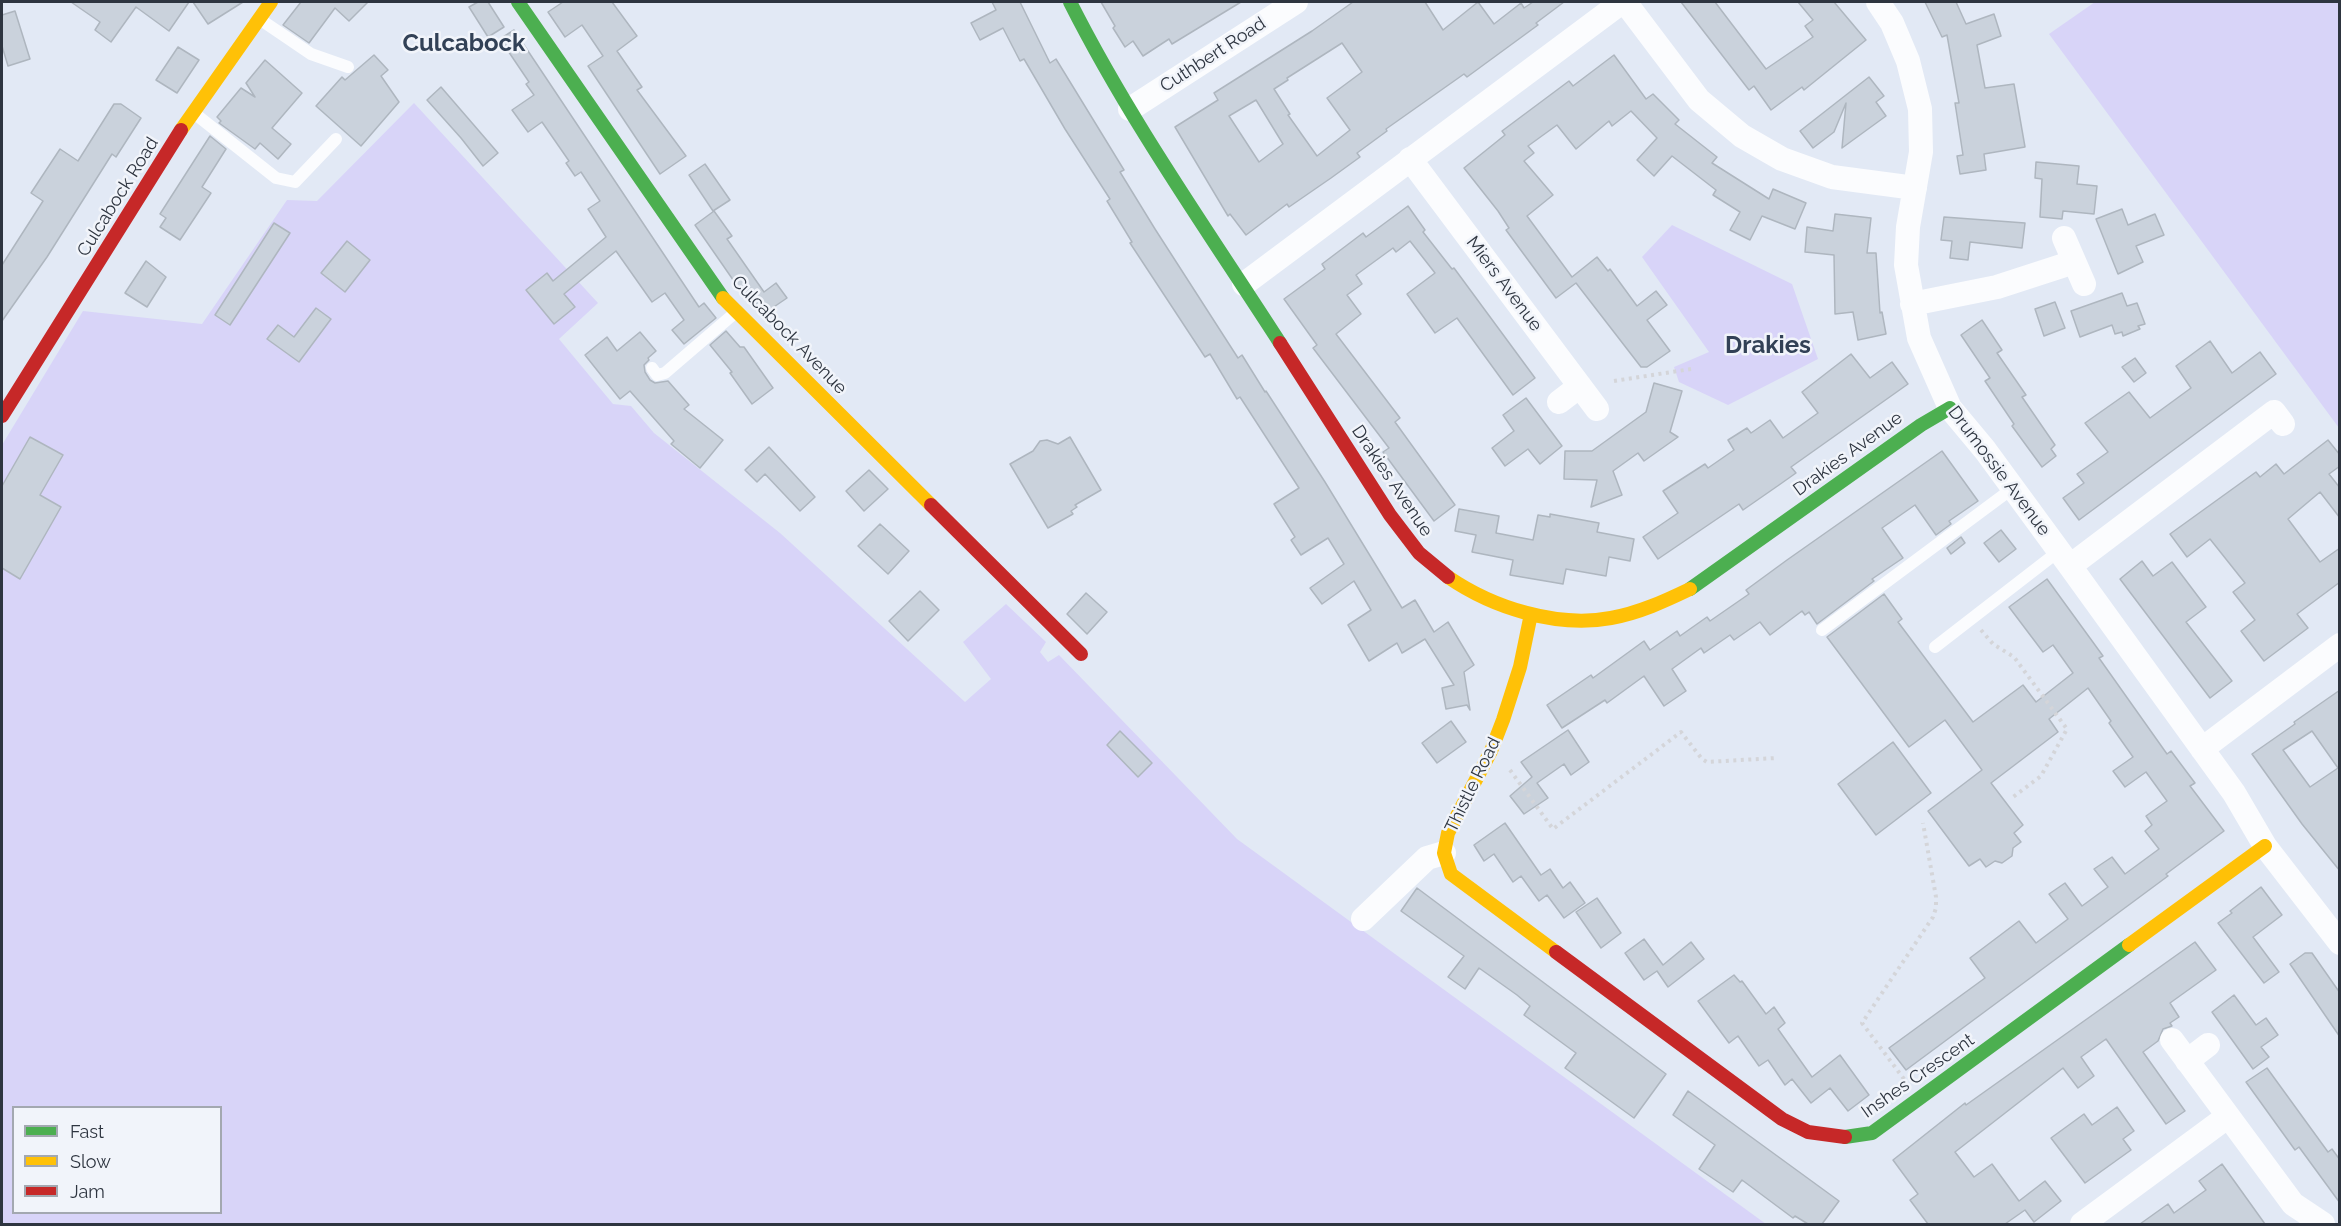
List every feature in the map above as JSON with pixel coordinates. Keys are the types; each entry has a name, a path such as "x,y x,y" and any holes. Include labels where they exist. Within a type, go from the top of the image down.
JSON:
{"street":[{"name":"Culcabock Road","path":"2,416 193,112 271,2"},
{"name":"Culcabock Avenue","path":"518,2 724,299 1081,654"},
{"name":"Drakies Avenue","path":"1070,2 1096,53 1130,109 1390,515 1424,557 1456,582 1491,601 1531,614 1584,622 1627,614 1661,603 1697,585 1921,425 1950,408"},
{"name":"Cuthbert Road","path":"1130,109 1296,2"},
{"path":"1244,284 1623,2 1699,100 1742,136 1782,159 1832,177 1915,188"},
{"name":"Drumossie Avenue","path":"1878,2 1892,23 1908,61 1920,109 1921,152 1908,227 1906,265 1920,338 1950,408 2065,559 2234,793 2265,846 2340,943"},
{"name":"Miers Avenue","path":"1410,159 1597,409"},
{"path":"2064,237 2084,284"},
{"path":"1912,304 1997,287 2074,262"},
{"path":"1559,402 1580,386"},
{"path":"2065,559 2274,412 2283,424"},
{"name":"Thistle Road","path":"1363,919 1427,858 1444,854 1448,833 1491,751 1520,667 1531,614"},
{"path":"2202,749 2340,645"},
{"name":"Inshes Crescent","path":"1444,854 1451,874 1782,1119 1808,1132 1839,1138 1872,1133 2265,846"},
{"path":"2172,1040 2293,1204 2323,1224"},
{"path":"2187,1061 2208,1045"},
{"path":"2082,1224 2227,1117"}],"lane":[{"path":"260,20 311,54 348,67"},
{"path":"193,112 276,178 295,182 336,139"},
{"path":"652,368 657,375 665,373 736,311"},
{"path":"1822,630 2013,488"},
{"path":"1935,646 2065,559"}],"path":[{"path":"1614,381 1691,369"},
{"path":"1972,620 1993,644 2014,657 2067,729 2041,776 2013,797"},
{"path":"1491,751 1502,759 1553,829 1681,732 1702,759 1707,762 1776,758"},
{"path":"1920,1100 1862,1023 1933,917 1936,908 1923,823"}],"shaded area":[{"path":"2095,2 2339,2 2339,428 2049,34"},
{"path":"414,103 598,303 559,339 613,404 631,406 654,433 780,533 965,702 991,679 963,642 1006,604 1046,642 1040,652 1048,662 1059,655 1237,839 1766,1224 2,1224 2,445 83,311 202,324 287,200 317,201"},
{"path":"1672,225 1792,284 1818,359 1728,405 1679,382 1674,367 1709,352 1642,257"}],"building":[{"path":"71,2 189,2 169,31 136,7 111,42 95,30 100,22"},
{"path":"193,2 243,2 208,24"},
{"path":"301,2 368,2 349,21 335,8 309,43 283,25"},
{"path":"478,2 488,2 504,27 488,37 469,7"},
{"path":"563,2 612,2 637,36 617,51 642,87 637,90 686,156 660,174 588,66 603,56 582,25 565,37 548,12"},
{"path":"992,2 1020,2 1050,63 1056,59 1124,170 1120,172 1155,229 1238,358 1242,355 1266,391 1402,608 1415,600 1434,632 1448,622 1474,665 1464,672 1470,710 1467,705 1446,709 1442,688 1454,685 1425,639 1402,653 1397,643 1369,661 1348,625 1371,610 1354,581 1322,604 1310,588 1344,564 1328,538 1301,555 1291,540 1295,537 1274,504 1299,488 1240,397 1237,399 1210,354 1205,357 1130,243 1132,242 1107,201 1110,199 1024,59 1020,61 1003,28 980,40 971,23 996,10"},
{"path":"1101,2 1241,2 1172,44 1169,39 1143,56 1133,41 1125,47"},
{"path":"1353,2 1425,2 1443,30 1478,2 1494,24 1521,3 1524,8 1533,2 1564,2 1536,23 1538,25 1467,77 1464,74 1386,129 1387,131 1357,153 1360,157 1289,207 1287,204 1246,235 1230,214 1228,216 1175,127 1218,100 1214,93 1312,31","holes":["1342,43 1362,72 1327,98 1350,130 1317,156 1288,115 1290,114 1274,89 1288,80 1287,78","1256,100 1283,144 1259,162 1229,116"]},
{"path":"1681,2 1715,2 1766,69 1813,37 1805,26 1813,20 1798,2 1834,2 1866,40 1804,90 1802,87 1771,110 1754,86 1749,90"},
{"path":"1925,2 1956,2 1966,24 1994,14 2001,36 1977,45 1985,88 2014,84 2025,147 1984,154 1986,170 1960,174 1957,156 1963,155 1955,103 1959,103 1947,35 1942,37"},
{"path":"15,11 30,59 8,66 2,46 2,15"},
{"path":"514,30 699,307 704,303 716,318 684,344 672,330 684,320 665,293 652,302 616,251 564,294 575,307 554,324 526,290 547,273 553,281 606,237 588,209 600,201 581,172 575,176 566,163 569,161 542,122 528,132 512,110 534,95 526,84 529,82 500,39"},
{"path":"178,47 199,60 177,93 156,80"},
{"path":"374,55 388,70 381,76 399,102 361,146 316,106 342,77 345,80"},
{"path":"1614,55 1646,99 1653,94 1679,120 1675,124 1717,157 1712,163 1769,199 1773,189 1806,203 1795,229 1762,216 1750,240 1730,230 1740,212 1713,195 1716,190 1672,156 1654,176 1637,160 1657,138 1631,111 1612,126 1609,121 1576,149 1557,125 1528,146 1534,153 1524,161 1553,195 1527,216 1572,277 1597,257 1608,271 1610,269 1637,306 1656,291 1667,305 1647,320 1670,351 1647,367 1641,367 1576,283 1556,298 1506,230 1509,228 1498,211 1464,168 1505,135 1502,131 1569,81 1573,86"},
{"path":"265,60 302,93 272,128 291,144 278,159 260,143 255,149 219,123 221,121 217,117 241,88 255,97 246,83"},
{"path":"1869,77 1884,96 1876,102 1886,116 1842,148 1846,103 1834,132 1813,148 1800,131"},
{"path":"441,87 498,153 483,166 427,100"},
{"path":"114,104 121,104 141,118 116,157 112,154 47,257 2,321 2,265 43,201 31,193 60,149 78,161"},
{"path":"210,136 226,149 202,187 211,193 180,240 160,227 166,218 160,214"},
{"path":"2036,162 2079,166 2077,184 2097,186 2094,214 2063,211 2062,219 2040,217 2042,179 2035,178"},
{"path":"705,164 730,200 713,211 689,175"},
{"path":"1408,206 1425,230 1423,232 1452,269 1454,268 1535,378 1513,395 1457,318 1435,333 1407,294 1435,273 1410,241 1396,252 1393,248 1356,275 1362,284 1347,295 1361,314 1336,334 1400,418 1395,422 1455,505 1434,521 1383,452 1389,448 1313,348 1317,345 1284,299 1325,269 1322,264 1363,233 1366,237"},
{"path":"2122,209 2128,225 2155,214 2164,235 2136,246 2143,262 2118,274 2096,219"},
{"path":"714,211 732,236 727,239 764,292 776,283 787,298 765,313 738,287 695,225"},
{"path":"1835,214 1871,218 1867,253 1876,253 1880,313 1882,312 1886,334 1858,340 1853,312 1835,314 1834,255 1805,252 1807,227 1833,231"},
{"path":"1944,217 2025,223 2022,248 1970,242 1968,260 1950,258 1952,241 1941,240"},
{"path":"274,223 290,233 230,325 215,315"},
{"path":"347,241 370,260 345,292 321,273"},
{"path":"146,261 166,277 147,307 125,293"},
{"path":"2122,293 2127,306 2137,303 2145,324 2138,326 2140,329 2123,336 2122,332 2115,334 2112,325 2080,337 2071,311"},
{"path":"2055,302 2065,328 2044,336 2035,309"},
{"path":"316,308 331,319 299,362 267,339 278,325 294,337"},
{"path":"1982,320 2002,350 1997,353 2026,395 2022,397 2055,445 2051,449 2056,456 2042,467 2012,426 2014,424 1985,381 1990,378 1961,335"},
{"path":"726,331 740,347 744,347 773,388 752,404 730,373 732,372 710,345"},
{"path":"640,332 656,351 644,365 650,380 655,383 668,381 689,405 684,409 723,440 700,468 671,444 674,441 630,391 620,399 585,355 607,337 617,351"},
{"path":"2210,341 2232,373 2260,352 2276,374 2079,520 2063,498 2084,483 2077,474 2108,452 2085,423 2129,392 2150,418 2191,388 2176,366"},
{"path":"1851,354 1870,378 1892,362 1908,384 1791,467 1796,473 1779,485 1743,510 1739,504 1658,559 1643,537 1678,513 1663,491 1705,464 1708,468 1734,450 1728,440 1747,428 1751,433 1770,420 1783,438 1818,413 1802,392"},
{"path":"2135,358 2146,373 2134,382 2122,367"},
{"path":"1654,383 1682,391 1670,432 1678,437 1644,461 1638,453 1613,471 1622,495 1591,507 1597,480 1564,479 1565,451 1592,451 1646,412"},
{"path":"1526,398 1562,446 1540,464 1528,449 1505,466 1492,448 1514,431 1503,415"},
{"path":"30,437 63,455 40,495 61,507 20,579 2,568 2,486"},
{"path":"1070,437 1101,490 1075,505 1077,507 1071,511 1073,514 1048,528 1010,464 1033,451 1040,441 1047,440 1058,444"},
{"path":"2328,440 2340,455 2340,466 2329,474 2340,488 2340,518 2320,492 2288,519 2320,562 2340,548 2340,582 2297,614 2308,628 2264,661 2241,631 2255,620 2233,592 2245,583 2210,539 2187,557 2170,534 2256,472 2260,477 2276,464 2284,474"},
{"path":"769,447 815,497 800,511 765,474 757,482 745,470"},
{"path":"1942,451 1978,501 1949,521 1951,524 1936,535 1915,505 1882,528 1903,558 1872,579 1874,581 1817,624 1809,612 1805,615 1802,611 1770,635 1760,622 1734,640 1730,635 1704,653 1701,648 1672,669 1686,691 1664,706 1644,676 1607,703 1605,700 1562,728 1547,705 1591,675 1593,678 1644,641 1650,650 1677,631 1680,636 1707,617 1710,621 1749,594 1746,590"},
{"path":"869,470 888,489 864,511 846,491"},
{"path":"1459,509 1499,516 1496,533 1533,540 1538,515 1550,517 1550,514 1599,523 1597,532 1634,539 1630,561 1609,557 1606,576 1566,569 1563,584 1510,575 1513,560 1472,552 1476,535 1455,531"},
{"path":"880,524 909,551 888,574 858,546"},
{"path":"2001,530 2016,549 1999,562 1984,543"},
{"path":"1961,537 1965,543 1951,554 1947,548"},
{"path":"2142,561 2153,576 2172,562 2206,607 2186,622 2232,681 2210,698 2120,579"},
{"path":"2047,579 2103,656 2099,658 2167,754 2171,751 2195,783 2190,786 2224,831 2166,874 2168,876 1906,1070 1889,1048 1985,978 1970,958 2019,921 2036,943 2068,919 2049,894 2065,883 2082,906 2108,887 2094,869 2112,857 2125,874 2159,849 2145,831 2152,825 2146,816 2167,801 2146,772 2125,787 2113,771 2133,757 2088,688 2049,719 2058,732 1991,783 2023,825 2014,833 2021,842 2013,848 2012,856 2002,863 1995,861 1986,867 1980,859 1969,866 1928,811 1982,770 1945,720 1909,747 1827,637 1884,594 1902,619 1898,622 1973,722 2023,685 2036,702 2073,673 2053,645 2043,652 2009,607"},
{"path":"920,591 939,610 908,641 889,621"},
{"path":"1086,593 1107,612 1087,634 1067,614"},
{"path":"2340,690 2340,871 2302,824 2252,754 2295,724 2294,722","holes":["2312,731 2338,768 2310,787 2283,750"]},
{"path":"1451,721 1466,742 1437,763 1422,743"},
{"path":"1568,730 1589,762 1571,775 1564,764 1537,783 1548,798 1524,814 1510,796 1532,777 1521,762"},
{"path":"1120,731 1152,763 1138,777 1107,745"},
{"path":"1893,742 1931,793 1876,835 1838,784"},
{"path":"1505,823 1541,875 1550,869 1563,888 1570,882 1585,903 1564,918 1547,895 1539,901 1521,876 1513,882 1494,854 1484,861 1474,845"},
{"path":"2261,887 2282,915 2253,937 2279,972 2264,983 2218,923"},
{"path":"1417,888 1666,1074 1634,1118 1565,1068 1576,1053 1524,1015 1530,1006 1517,995 1479,968 1465,989 1448,977 1464,956 1401,911"},
{"path":"1597,898 1621,933 1601,948 1576,912"},
{"path":"1644,939 1663,965 1691,942 1704,959 1668,987 1657,971 1644,980 1625,953"},
{"path":"2195,942 2216,970 2170,1003 2179,1017 2170,1023 2172,1026 2163,1029 2158,1041 2143,1052 2185,1111 2166,1124 2106,1039 2081,1057 2094,1076 2078,1088 2063,1068 1955,1152 1974,1177 1992,1164 2019,1201 2045,1181 2061,1201 2034,1222 2025,1210 2005,1224 1928,1224 1910,1200 1918,1194 1893,1160 1965,1103 1966,1105"},
{"path":"2305,953 2312,953 2340,993 2340,1037 2290,964"},
{"path":"1734,975 1740,982 1742,981 1766,1014 1774,1007 1785,1023 1778,1029 1812,1077 1840,1055 1869,1095 1848,1111 1830,1088 1811,1103 1792,1079 1785,1085 1768,1060 1759,1066 1738,1036 1729,1043 1698,1001"},
{"path":"2234,995 2256,1025 2266,1018 2278,1035 2261,1047 2269,1057 2253,1069 2212,1012"},
{"path":"2267,1068 2328,1152 2332,1149 2340,1160 2340,1203 2299,1147 2295,1150 2246,1082"},
{"path":"1688,1091 1839,1201 1822,1224 1808,1224 1795,1216 1793,1218 1742,1180 1733,1192 1699,1169 1715,1145 1673,1115"},
{"path":"2117,1107 2134,1131 2123,1139 2131,1150 2085,1183 2051,1138 2084,1114 2092,1125"},
{"path":"2222,1164 2265,1224 2140,1224 2168,1204 2174,1213 2206,1190 2199,1181"}],"traffic: fast":[{"path":"518,2 723,298"},
{"path":"1070,2 1144,133 1280,343"},
{"path":"1690,589 1921,425 1950,408"},
{"path":"1845,1137 1872,1133 2129,945"}],"traffic: slow":[{"path":"181,130 271,2"},
{"path":"723,298 931,505"},
{"path":"1448,577 1485,598 1505,606 1548,618 1569,620 1621,616 1652,606 1690,589"},
{"path":"1531,614 1520,667 1503,720 1491,751 1448,833 1444,853 1451,874 1556,952"},
{"path":"2129,945 2265,846"}],"traffic: jam":[{"path":"2,416 181,130"},
{"path":"1280,343 1390,515 1419,553 1448,577"},
{"path":"931,505 1081,654"},
{"path":"1556,952 1782,1119 1808,1132 1845,1137"}],"district":[{"name":"Culcabock","path":"464,44"},
{"name":"Drakies","path":"1768,346"}]}
